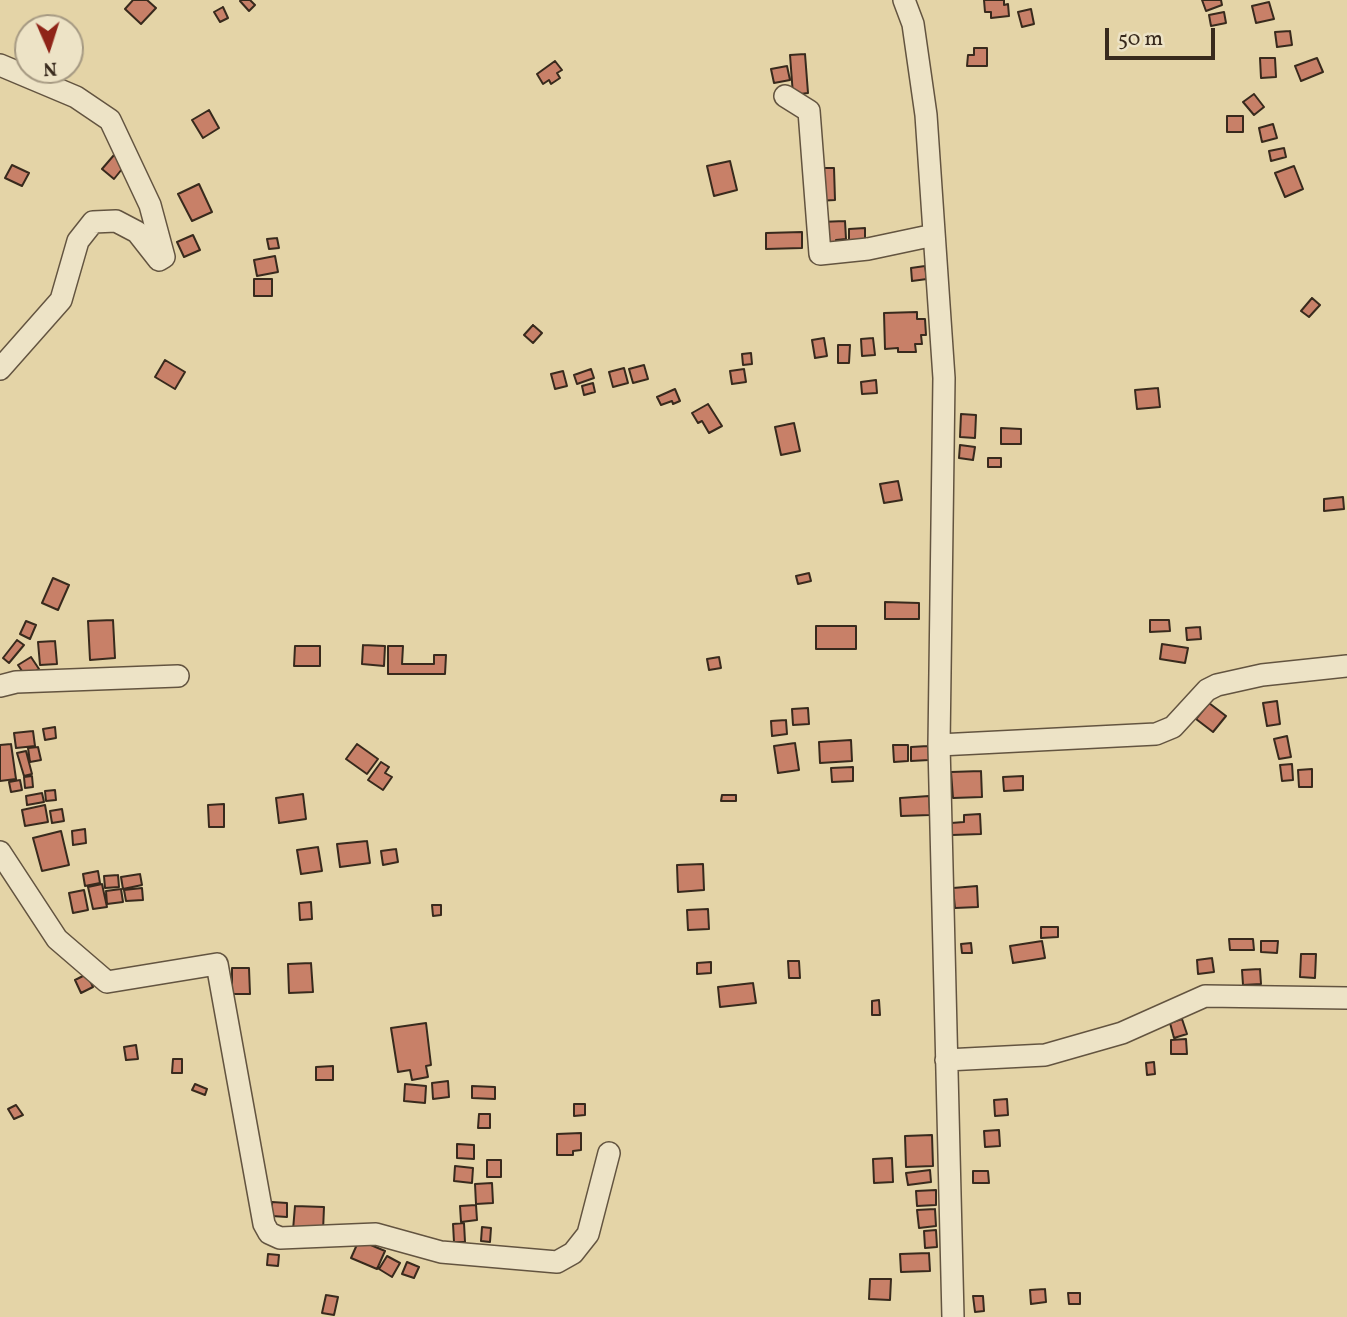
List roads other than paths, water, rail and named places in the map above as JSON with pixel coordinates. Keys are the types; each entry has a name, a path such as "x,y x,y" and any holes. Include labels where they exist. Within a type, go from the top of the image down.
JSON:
{"street":[{"path":"904,0 913,24 926,115 944,378 939,745 953,1317"},
{"path":"0,65 76,97 110,120 150,205 164,257 159,260 138,232 116,221 93,222 78,241 61,300 0,369"},
{"path":"785,96 809,111 820,254 867,249 934,235"},
{"path":"939,745 1156,734 1173,727 1199,698 1217,685 1262,675 1347,666"},
{"path":"0,686 16,682 178,676"},
{"path":"0,852 57,939 107,982 217,964 264,1224 269,1233 280,1238 376,1234 441,1252 557,1262 573,1253 588,1234 609,1153"},
{"path":"946,1060 1045,1055 1122,1033 1205,996 1347,998"}]}
